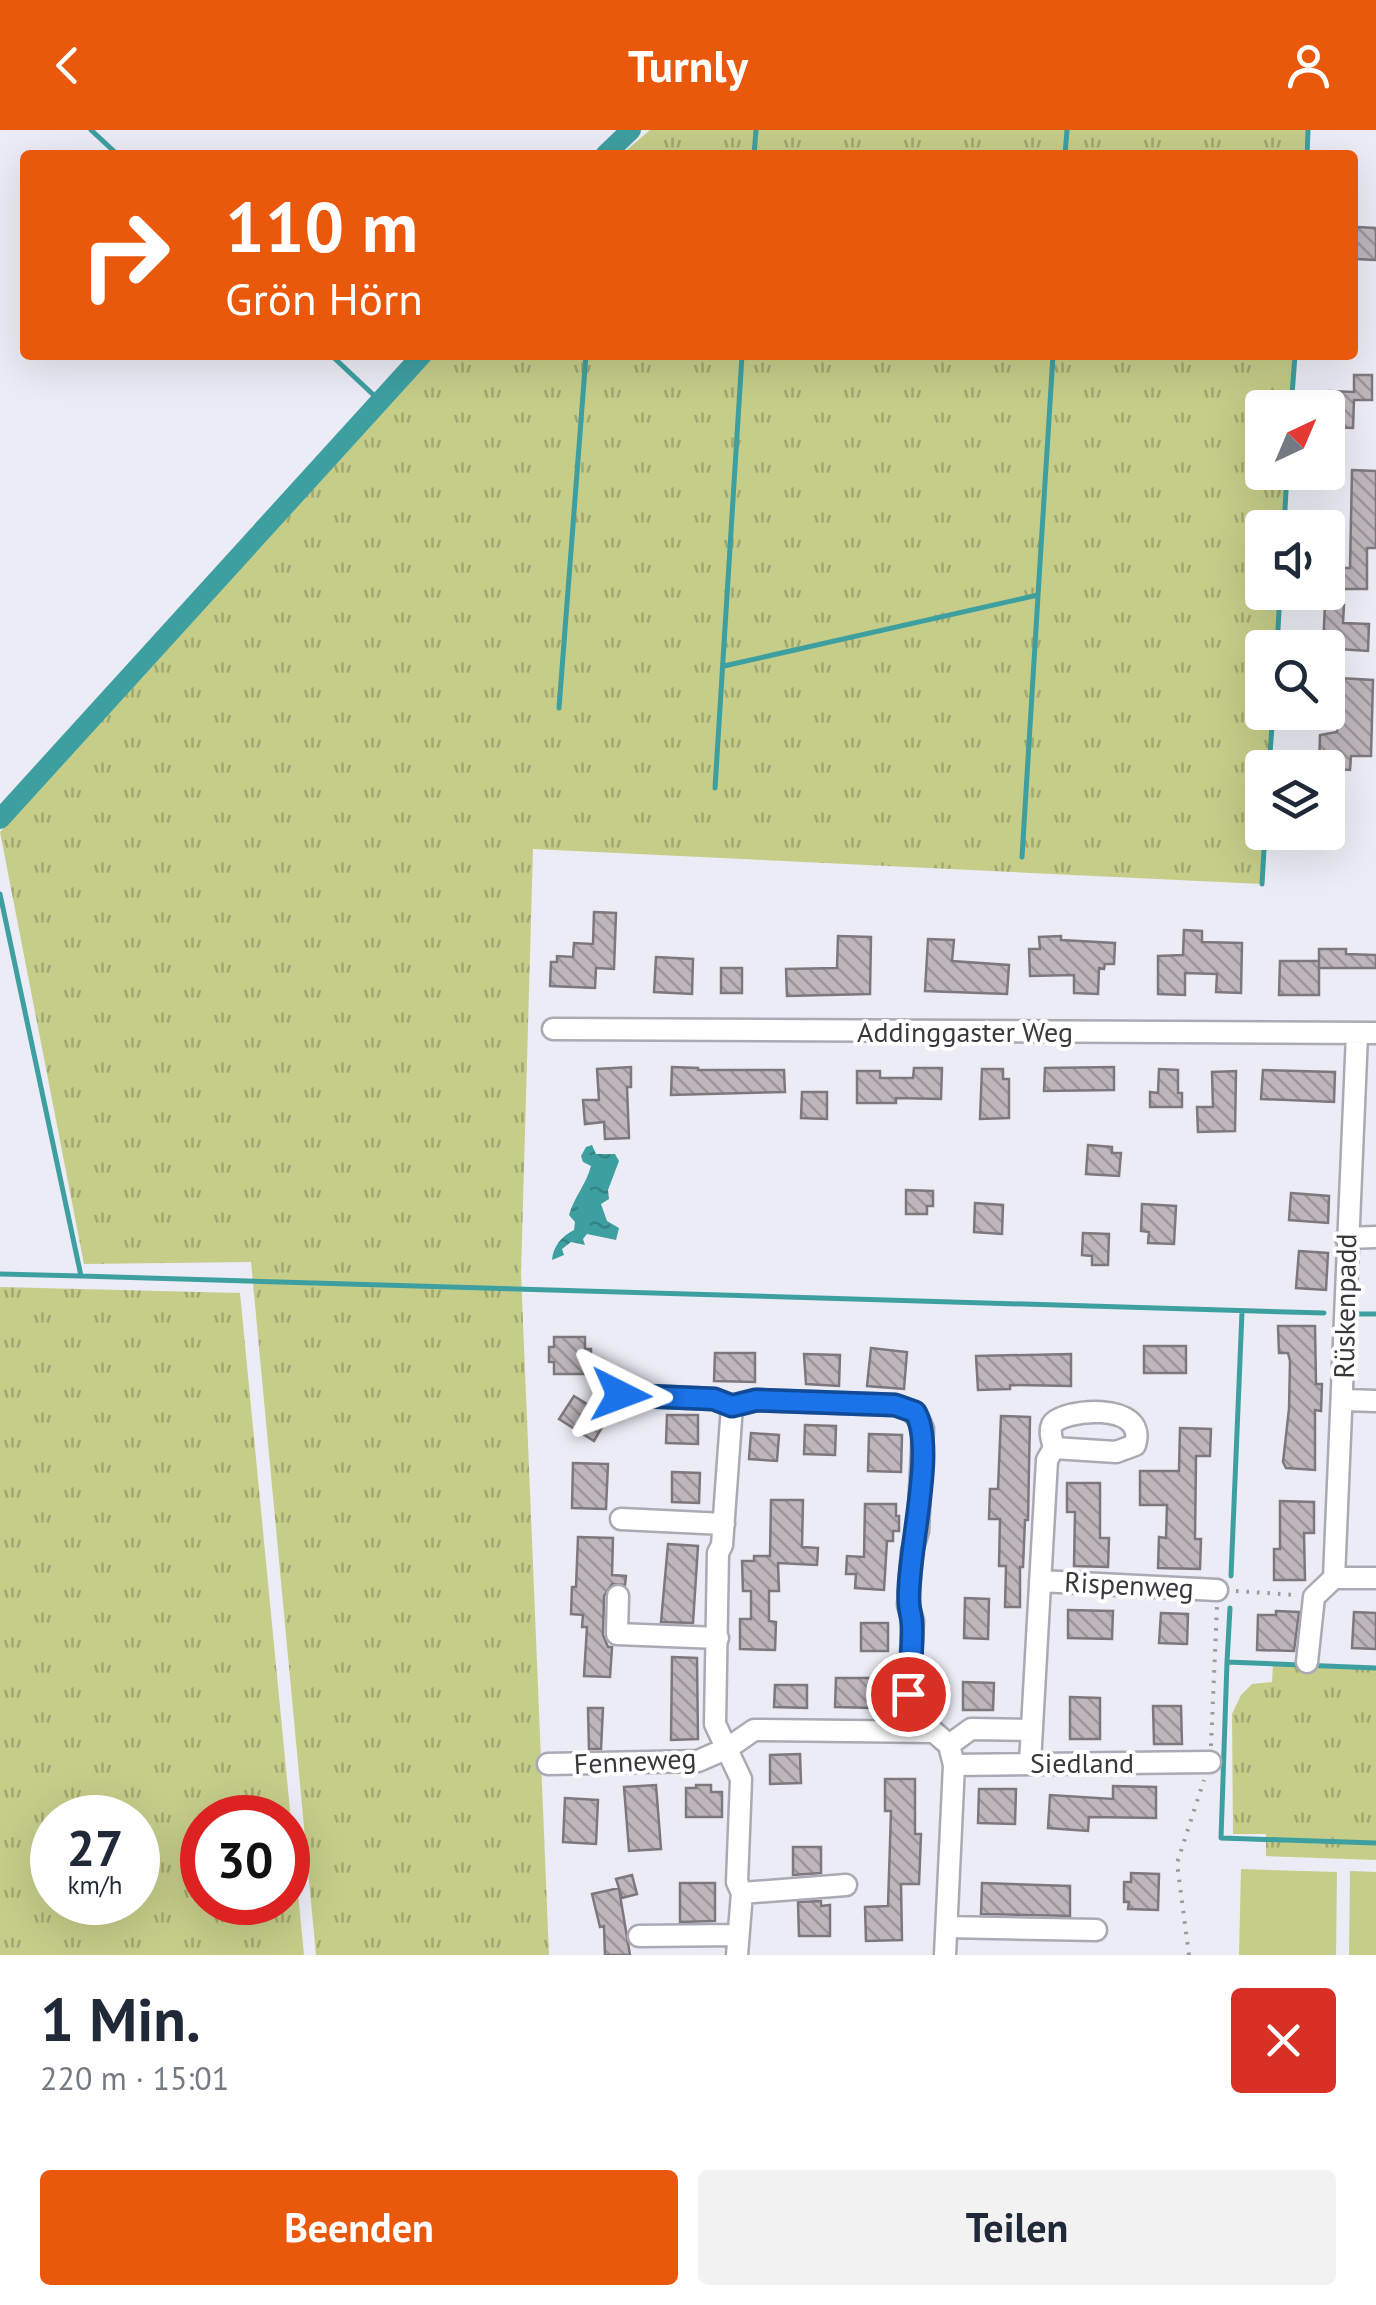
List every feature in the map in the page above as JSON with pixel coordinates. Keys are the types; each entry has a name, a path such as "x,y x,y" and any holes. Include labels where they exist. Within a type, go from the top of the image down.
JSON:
{"street":[{"name":"Addinggaster Weg","path":"554,1029 1366,1033"},
{"name":"Rüskenpadd","path":"1334,1578 1344,1400 1346,1238 1366,1033"},
{"path":"1346,1238 1376,1237"},
{"path":"621,1395 714,1399 732,1406 756,1400 895,1405 915,1412 922,1429 918,1531 912,1552 908,1604 912,1621 906,1731"},
{"path":"1344,1400 1376,1401"},
{"path":"638,1936 737,1945 742,1893 737,1882 741,1779 714,1724 718,1553 724,1524 732,1406"},
{"name":"Rispenweg","path":"1030,1764 1047,1460 1054,1448"},
{"path":"621,1519 724,1524"},
{"path":"1307,1662 1314,1596 1334,1578 1376,1578"},
{"name":"Rispenweg","path":"1040,1580 1218,1590"},
{"path":"618,1596 617,1634 718,1638"},
{"name":"Siedland","path":"1031,1730 971,1729 952,1755 1030,1764 1210,1762"},
{"name":"Fenneweg","path":"548,1764 698,1761 728,1748 754,1730 934,1732 952,1755"},
{"path":"945,1955 952,1755"},
{"path":"742,1893 846,1886"},
{"path":"947,1926 1096,1930"}],"path":[{"path":"1244,1591 1314,1596"}],"green space":[{"path":"650,130 1306,130 1304,150 627,150"},
{"path":"430,360 1293,360 1291,390 1245,390 1245,490 1285,490 1284,510 1245,510 1245,610 1278,610 1277,630 1245,630 1245,730 1271,730 1270,750 1245,750 1245,850 1264,850 1262,884 533,849 521,1273 549,1955 316,1955 310,1891 310,1795 301,1795 251,1262 84,1264 0,832"},
{"path":"0,1287 240,1293 289,1795 180,1795 180,1925 301,1925 304,1955 0,1955"},
{"path":"1273,1664 1376,1668 1376,1860 1266,1856 1266,1834 1233,1834 1232,1714 1241,1695 1252,1684 1272,1682"},
{"path":"1241,1869 1337,1872 1336,1955 1239,1955"},
{"path":"1350,1871 1376,1872 1376,1955 1349,1955"}],"water":[{"path":"592,1145 596,1154 615,1154 619,1161 608,1190 609,1199 601,1204 607,1221 619,1228 616,1240 587,1234 583,1239 585,1245 571,1242 562,1249 564,1255 552,1260 559,1242 574,1230 575,1222 569,1215 591,1166 581,1156"}],"building":[{"path":"1358,227 1376,228 1376,260 1358,259"},
{"path":"1354,375 1372,375 1372,400 1354,400 1353,428 1345,428 1345,392 1354,392"},
{"path":"1352,470 1376,471 1376,548 1367,548 1367,589 1345,589 1345,568 1350,568"},
{"path":"1325,610 1344,610 1343,623 1369,624 1368,651 1345,649 1345,630 1324,630"},
{"path":"1345,678 1373,680 1371,756 1351,756 1350,770 1345,770 1345,750 1320,750 1320,735 1345,730"},
{"path":"594,912 616,913 614,969 596,968 595,988 550,986 551,962 557,962 557,956 573,957 574,943 593,944"},
{"path":"1184,930 1202,931 1202,942 1242,943 1241,993 1216,992 1217,974 1185,973 1185,995 1158,994 1158,956 1183,955"},
{"path":"838,936 871,937 870,994 787,996 786,969 837,968"},
{"path":"1061,936 1061,940 1115,943 1114,964 1099,968 1098,994 1074,993 1074,975 1030,976 1029,949 1040,949 1039,937"},
{"path":"928,939 954,940 952,961 1009,965 1007,994 925,991"},
{"path":"1319,949 1376,955 1376,968 1319,968"},
{"path":"656,957 693,959 692,994 654,992"},
{"path":"1280,961 1319,961 1319,995 1279,995"},
{"path":"721,968 742,968 742,993 721,993"},
{"path":"631,1067 631,1087 627,1087 629,1138 605,1139 604,1122 585,1124 583,1100 599,1100 597,1069"},
{"path":"672,1067 784,1070 785,1092 671,1095"},
{"path":"1114,1067 1114,1090 1044,1091 1045,1068"},
{"path":"914,1068 942,1068 941,1099 896,1098 896,1103 857,1103 857,1071 880,1071 880,1078 913,1078"},
{"path":"982,1069 1003,1069 1003,1079 1009,1079 1009,1118 980,1119"},
{"path":"1159,1069 1178,1070 1182,1107 1150,1107 1150,1092 1158,1093"},
{"path":"1263,1070 1335,1072 1334,1102 1261,1099"},
{"path":"1236,1071 1235,1131 1198,1132 1197,1107 1213,1107 1212,1072"},
{"path":"802,1092 827,1092 827,1119 801,1118"},
{"path":"1088,1145 1112,1147 1112,1153 1121,1153 1119,1176 1086,1174"},
{"path":"906,1190 933,1191 933,1206 927,1206 927,1214 906,1214"},
{"path":"1291,1193 1329,1196 1328,1223 1289,1220"},
{"path":"975,1203 1003,1205 1002,1234 974,1232"},
{"path":"1142,1204 1176,1206 1174,1244 1148,1243 1149,1232 1141,1231"},
{"path":"1083,1233 1109,1234 1108,1265 1092,1265 1092,1256 1082,1255"},
{"path":"1299,1251 1328,1253 1326,1290 1296,1288"},
{"path":"1278,1326 1315,1326 1316,1384 1322,1384 1321,1411 1315,1410 1315,1470 1286,1468 1283,1462 1290,1361 1288,1353 1279,1353"},
{"path":"554,1337 585,1337 585,1349 591,1349 591,1365 585,1365 585,1374 554,1374 549,1347 554,1347"},
{"path":"1144,1346 1186,1346 1186,1373 1144,1373"},
{"path":"871,1348 907,1352 904,1389 867,1386"},
{"path":"715,1353 755,1353 755,1382 714,1381"},
{"path":"804,1354 840,1355 839,1386 806,1384"},
{"path":"1071,1354 1071,1386 1010,1385 1010,1389 978,1390 976,1356"},
{"path":"574,1396 608,1417 594,1441 559,1419"},
{"path":"667,1415 698,1415 698,1444 666,1443"},
{"path":"1001,1416 1030,1417 1028,1520 1020,1567 1020,1607 1005,1607 1006,1566 999,1566 1000,1519 989,1519 990,1489 998,1489"},
{"path":"805,1425 836,1426 835,1455 804,1454"},
{"path":"1180,1428 1211,1429 1210,1456 1196,1456 1195,1539 1201,1539 1200,1569 1158,1568 1159,1537 1166,1538 1167,1505 1140,1505 1140,1471 1179,1471"},
{"path":"751,1433 779,1435 777,1461 749,1459"},
{"path":"869,1434 902,1435 901,1472 868,1471"},
{"path":"573,1463 608,1464 606,1509 572,1508"},
{"path":"672,1472 700,1473 699,1503 672,1502"},
{"path":"1067,1483 1100,1483 1100,1538 1109,1538 1108,1567 1074,1566 1075,1512 1067,1512"},
{"path":"771,1500 803,1500 802,1547 818,1548 817,1565 778,1563 779,1591 769,1591 769,1621 776,1622 775,1650 740,1649 740,1619 751,1619 751,1591 743,1591 742,1561 770,1556"},
{"path":"1280,1501 1314,1502 1314,1533 1304,1533 1305,1580 1274,1580 1274,1549 1280,1549"},
{"path":"865,1504 896,1504 899,1516 899,1531 893,1531 893,1541 887,1541 884,1590 855,1588 856,1574 846,1574 847,1556 864,1557"},
{"path":"578,1537 613,1538 612,1575 626,1576 625,1585 612,1584 604,1596 603,1635 608,1647 612,1647 610,1677 584,1676 587,1627 582,1627 583,1615 571,1614"},
{"path":"668,1544 698,1546 693,1623 661,1622"},
{"path":"965,1598 989,1599 988,1639 964,1638"},
{"path":"1068,1610 1113,1611 1112,1639 1068,1638"},
{"path":"1276,1611 1299,1612 1294,1651 1257,1650 1258,1615 1276,1615"},
{"path":"1354,1612 1376,1613 1376,1649 1352,1648"},
{"path":"1161,1613 1188,1614 1187,1644 1159,1643"},
{"path":"861,1623 888,1623 888,1651 861,1651"},
{"path":"672,1657 697,1658 698,1739 671,1740"},
{"path":"836,1678 873,1678 872,1708 835,1707"},
{"path":"963,1682 994,1683 993,1710 963,1710"},
{"path":"775,1685 807,1685 807,1708 774,1707"},
{"path":"1070,1697 1100,1698 1100,1739 1070,1739"},
{"path":"1153,1706 1181,1706 1182,1744 1154,1744"},
{"path":"588,1708 603,1708 601,1749 589,1749"},
{"path":"800,1754 801,1783 770,1784 770,1755"},
{"path":"885,1779 915,1779 915,1834 921,1834 919,1884 901,1884 902,1940 866,1941 865,1907 888,1906 891,1811 885,1811"},
{"path":"656,1785 661,1849 629,1851 624,1787"},
{"path":"711,1785 711,1792 722,1792 722,1817 686,1817 686,1788"},
{"path":"1113,1786 1156,1787 1156,1818 1089,1817 1088,1831 1048,1828 1050,1795 1113,1799"},
{"path":"979,1789 1016,1789 1015,1824 978,1823"},
{"path":"565,1798 598,1800 596,1844 563,1842"},
{"path":"793,1847 821,1847 821,1873 793,1875"},
{"path":"1131,1873 1159,1874 1158,1910 1128,1909 1124,1882 1131,1882"},
{"path":"632,1875 637,1894 622,1898 619,1889 630,1955 605,1955 604,1926 600,1927 592,1894 619,1888 616,1879"},
{"path":"680,1883 715,1883 715,1921 680,1922"},
{"path":"982,1883 1070,1886 1070,1916 981,1914"},
{"path":"821,1901 821,1906 830,1905 830,1936 799,1936 798,1902"}],"waterway":[{"path":"91,130 113,150"},
{"path":"610,150 631,130"},
{"path":"754,150 756,130"},
{"path":"1065,150 1067,130"},
{"path":"1307,150 1308,130"},
{"path":"336,360 380,401"},
{"path":"0,819 417,360"},
{"path":"559,708 586,360"},
{"path":"715,788 742,360"},
{"path":"724,666 1038,595 1053,360"},
{"path":"1292,390 1295,360"},
{"path":"1285,510 1286,490"},
{"path":"1022,857 1038,596"},
{"path":"1278,630 1279,610"},
{"path":"1270,750 1272,730"},
{"path":"1262,884 1264,850"},
{"path":"0,894 81,1276 1324,1313"},
{"path":"0,1274 81,1276"},
{"path":"1231,1576 1242,1312"},
{"path":"1356,1314 1376,1314"},
{"path":"1230,1608 1227,1662 1376,1668"},
{"path":"1227,1662 1221,1838 1376,1843"}],"route":[{"path":"621,1395 714,1399 732,1406 756,1400 895,1405 915,1412 922,1429 918,1531 912,1552 908,1604 912,1621 908,1694"}]}
